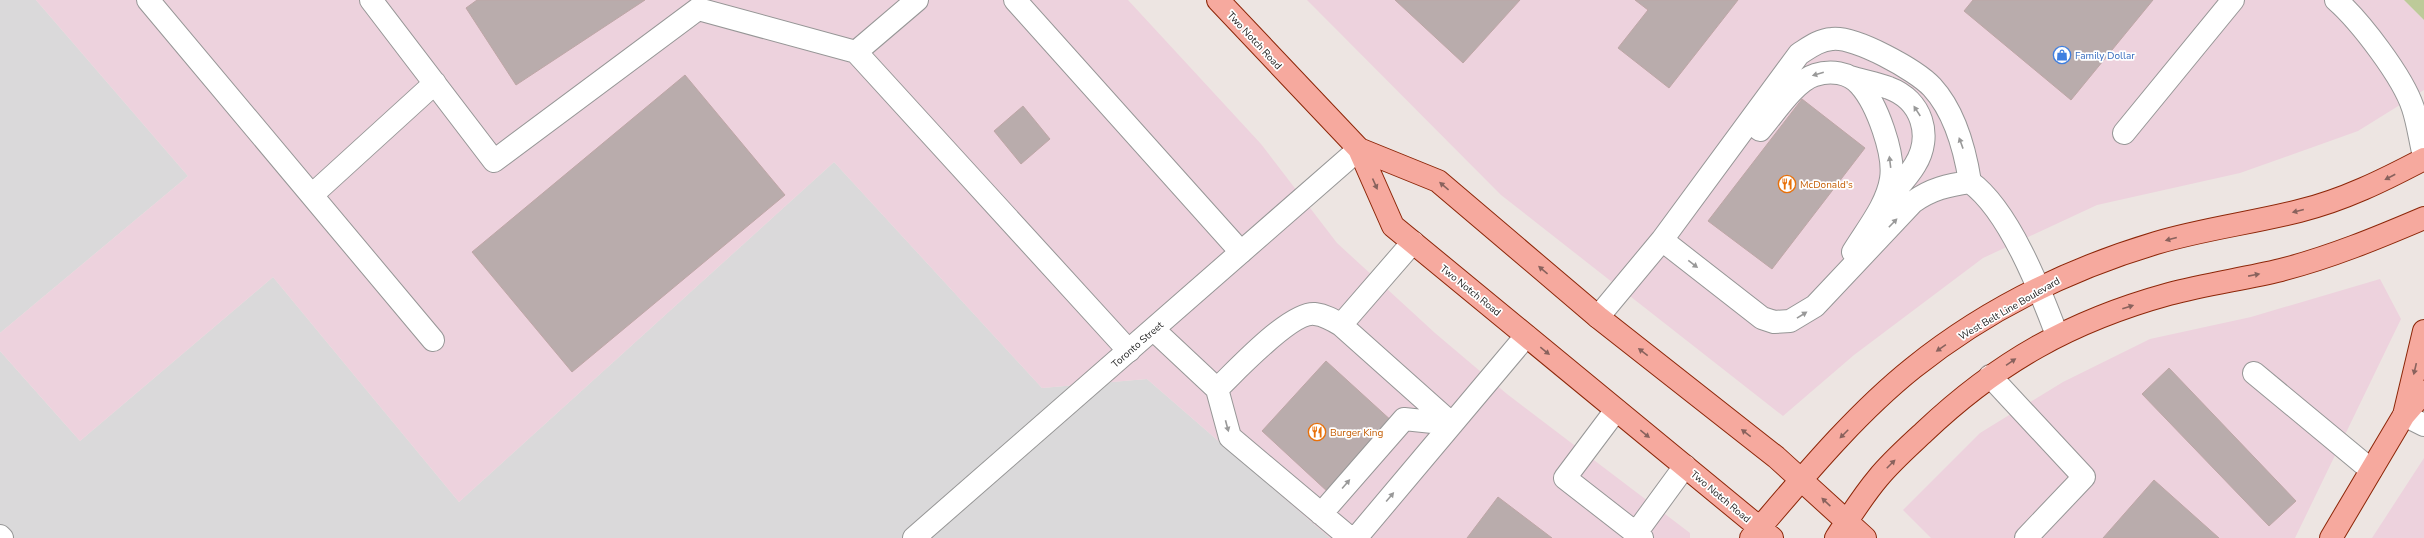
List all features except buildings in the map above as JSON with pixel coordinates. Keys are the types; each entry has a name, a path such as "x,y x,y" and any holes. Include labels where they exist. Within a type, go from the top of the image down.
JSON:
{"main road":[{"name":"Two Notch Road","path":"1218,0 1359,149 1393,226 1685,466 1761,535"},
{"path":"1359,149 1438,181 1598,317 1776,457 1802,480 1841,530 1865,538"},
{"name":"West Belt Line Boulevard","path":"1761,535 1802,480 1841,437 1912,368 1967,330 2039,288 2071,273 2155,243 2201,231 2300,211 2382,181 2424,159"},
{"path":"1841,530 1865,494 1879,477 1930,426 1990,376 2028,350 2091,320 2168,294 2322,259 2360,246 2424,218"},
{"path":"2404,415 2424,331"},
{"path":"2331,538 2404,415 2424,392"}],"street":[{"path":"148,0 433,340"},
{"path":"371,0 494,160 698,8 856,52 1129,351"},
{"path":"856,52 917,0"},
{"path":"1015,0 1241,252"},
{"path":"2124,133 2233,0"},
{"path":"2336,0 2369,38 2395,73 2412,106 2424,156"},
{"path":"1598,317 1662,240 1800,54 1822,41 1834,38 1857,44 1885,55 1932,87 1952,120 1966,158 1970,182"},
{"path":"1662,240 1702,199 1798,85 1814,75 1827,72 1840,73 1860,84 1873,105 1883,126 1892,178 1887,196 1834,284"},
{"path":"1849,77 1890,88 1912,103 1922,118 1924,132 1922,148 1915,165 1874,217"},
{"path":"312,195 435,83"},
{"name":"Toronto Street","path":"914,538 1154,330 1359,149"},
{"path":"1662,240 1762,318 1774,322 1790,322 1815,306 1834,284 1913,202 1926,193 1943,186 1970,182 1981,190 1994,206 2039,288 2057,335"},
{"path":"1340,325 1413,242"},
{"path":"1217,389 1284,326 1293,320 1315,314 1328,318 1340,325 1452,424"},
{"path":"1154,330 1217,389 1230,437 1350,538"},
{"path":"1356,538 1526,336"},
{"path":"2254,373 2371,470"},
{"path":"1990,376 2084,477 2026,538"},
{"path":"1616,410 1565,478 1639,535 1685,466"},
{"path":"2404,415 2424,425"},
{"path":"1321,514 1404,419 1452,424"}],"shaded area":[{"path":"0,0 36,0 188,176 0,333"},
{"path":"36,0 1128,0 1261,144 1337,243 1435,333 1507,394 1690,533 1690,538 1330,538 1147,379 1042,388 834,162 459,502 273,277 80,441 0,351 0,333 188,176"},
{"path":"1307,0 2404,0 2424,20 2424,90 2358,131 2240,173 2097,205 1983,258 1854,355 1783,416 1501,195"},
{"path":"834,162 1042,388 1147,379 1330,538 0,538 0,351 80,441 273,277 459,502"},
{"path":"2380,279 2401,319 2295,538 1931,538 1903,510 1980,433 2063,382 2150,339 2251,317"},
{"path":"2424,458 2424,538 2372,538"}],"green space":[{"path":"2404,0 2424,0 2424,20"}],"place":[{"name":"Family Dollar","path":"2062,55"},
{"name":"McDonald's","path":"1787,184"},
{"name":"Burger King","path":"1317,432"}]}
